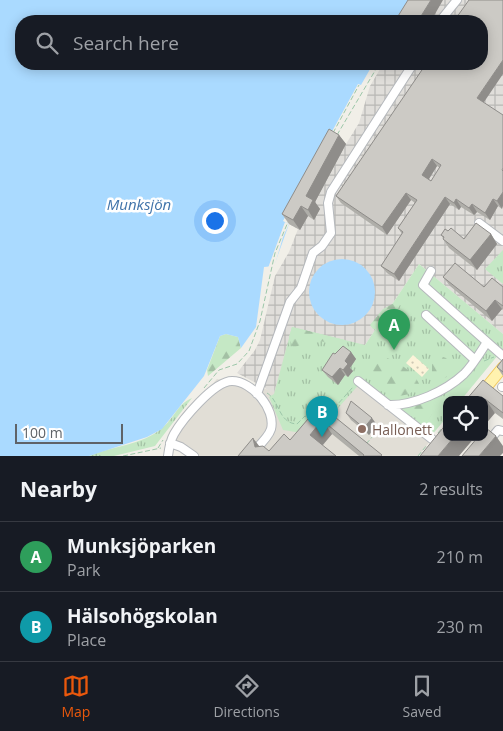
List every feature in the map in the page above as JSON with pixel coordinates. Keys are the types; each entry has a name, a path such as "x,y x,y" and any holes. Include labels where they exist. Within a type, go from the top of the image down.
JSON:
{"main road":[{"path":"479,396 503,367"}],"lane":[{"path":"445,15 457,0"},
{"path":"258,392 290,302 301,288 313,253 322,246 330,233 328,203 331,192 409,70"},
{"path":"479,223 503,241"},
{"path":"432,271 423,285 502,356"},
{"path":"426,315 473,362"},
{"path":"388,405 403,404 430,394 458,378 473,362 487,342"},
{"path":"358,380 436,443"},
{"path":"162,456 175,432 211,391 221,383 232,381 243,384 258,392 266,404 271,428 249,456"},
{"path":"486,445 498,430 503,430"},
{"path":"168,446 181,447 194,456"}],"path":[{"path":"336,135 356,101 358,102 362,96 376,70"},
{"path":"332,135 359,86"},
{"path":"356,92 362,96"},
{"path":"200,392 219,370 237,364 249,351 260,321 275,253 288,223 285,221"},
{"path":"473,362 502,356"},
{"path":"329,415 358,380"},
{"path":"258,392 273,398 280,414 289,423 297,424 306,416 313,422"},
{"path":"365,445 374,434"},
{"path":"123,456 153,451 168,446"},
{"path":"158,448 168,446"}],"shaded area":[{"path":"420,0 503,0 503,334 419,264 365,345 274,394 266,389 264,383 256,383 237,373 255,350 260,340 275,276 289,252 298,229 289,224 335,138 346,144 359,123 370,86 379,70 488,70 488,15 411,15"},
{"path":"292,327 348,352 432,439 418,456 186,456 167,443 178,422 217,379 266,389 274,393"}],"green space":[{"path":"503,250 503,284 485,269"},
{"path":"419,264 503,334 503,349 464,396 443,396 443,422 431,436 363,380 314,435 283,430 269,397 274,394 292,327 365,345"},
{"path":"398,301 400,305 388,321 381,327 373,329 370,325 383,309"},
{"path":"292,327 345,340 332,343 313,340 293,348 289,337"},
{"path":"226,334 238,337 241,348 208,376 207,370 220,336"},
{"path":"370,354 385,357 399,364 412,374 420,386 410,393 401,396 393,395 379,383 371,365"},
{"path":"440,356 446,358 452,366 452,374 441,380 432,379 432,359"},
{"path":"192,398 155,446 114,456 89,456 137,442 154,434 166,424 183,404"},
{"path":"433,398 440,402 428,420 419,419 408,407"}],"sand":[{"path":"413,355 429,369 422,377 406,363"}],"water":[{"name":"Munksjön","path":"0,0 408,0 399,15 15,15 15,70 370,70 361,85 358,84 283,221 289,224 274,266 264,267 256,327 241,348 238,337 226,334 220,336 204,376 162,429 147,437 89,456 0,456"},
{"path":"335,259 349,259 361,264 370,273 375,285 373,305 366,316 349,325 335,325 323,320 314,311 309,299 309,285 314,273 323,264"}],"pier":[{"path":"285,222 289,224 274,268 268,268"}],"building":[{"path":"408,0 431,0 422,15 399,15"},
{"path":"469,0 503,0 503,60 477,98 503,115 503,192 497,201 493,199 485,213 472,204 469,208 456,199 454,203 445,197 394,274 381,266 403,232 398,228 417,200 406,193 382,227 336,196 422,70 488,70 488,15 458,15","holes":["432,159 441,165 431,181 422,175"]},
{"path":"329,129 339,135 306,196 313,200 308,210 301,206 293,220 282,214"},
{"path":"476,223 491,234 470,260 443,239 444,237 441,235 445,229 448,231 451,228 464,239"},
{"path":"455,263 484,287 492,278 503,287 503,306 495,300 486,311 443,277"},
{"path":"343,346 351,352 345,361 348,364 343,370 340,368 332,377 322,370 333,353 335,354"},
{"path":"503,359 503,372 497,367"},
{"path":"483,380 503,396 503,413 488,401 488,396 469,396"},
{"path":"351,401 372,418 364,428 346,413"},
{"path":"320,405 382,455 363,456 322,420 310,435 336,456 238,456 253,438 255,447 263,446 269,451 284,434 290,440"},
{"path":"443,428 443,441 451,441 438,456 420,456"},
{"path":"488,430 496,436 479,456 462,456 475,441 488,441"}],"place":[{"name":"Munksjöparken","path":"394,350"},
{"name":"Hallonett","path":"362,429"},
{"name":"Hälsohögskolan","path":"322,437"}]}
